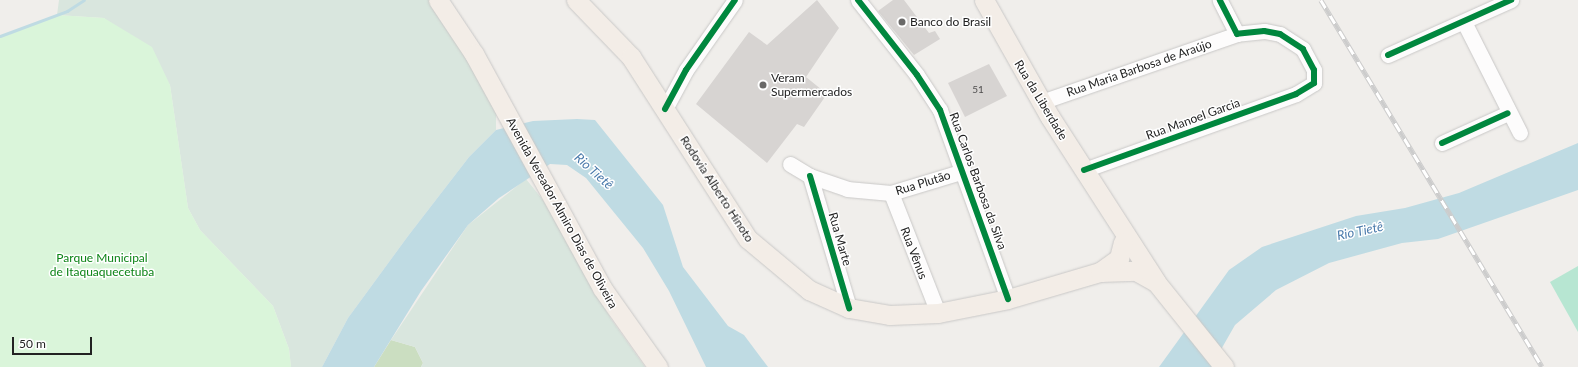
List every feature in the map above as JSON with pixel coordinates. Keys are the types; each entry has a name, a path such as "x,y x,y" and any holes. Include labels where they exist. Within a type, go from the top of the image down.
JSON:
{"main road":[{"name":"Avenida Vereador Almiro Dias de Oliveira","path":"438,0 474,54 602,288 658,367"},
{"name":"Avenida Vereador Almiro Dias de Oliveira","path":"454,0 474,54"},
{"name":"Rodovia Alberto Hinoto","path":"576,0 631,57 748,239 791,278 849,308 890,315 938,313 1008,299 1100,272 1136,271"},
{"name":"Rua da Liberdade","path":"983,2 1041,102 1156,282"},
{"name":"Rua da Liberdade","path":"1102,199 1136,271"},
{"path":"1100,272 1119,258 1123,242"},
{"path":"1136,271 1156,282 1170,302 1224,367"},
{"path":"1136,271 1170,302"}],"street":[{"path":"665,109 686,70 735,0"},
{"name":"Rua Carlos Barbosa da Silva","path":"858,0 930,92 964,171 1008,299"},
{"path":"1220,0 1237,34"},
{"path":"1388,55 1511,0"},
{"path":"1464,22 1508,113 1520,133"},
{"name":"Rua Maria Barbosa de Araújo","path":"1041,102 1237,34 1264,31 1292,40 1303,49 1314,70 1314,83 1309,88"},
{"name":"Rua Manoel Garcia","path":"1084,170 1309,88"},
{"path":"1442,142 1508,113"},
{"name":"Rua Plutão","path":"790,164 810,176 847,189 891,193 964,171"},
{"name":"Rua Marte","path":"810,176 849,308"},
{"name":"Rua Vênus","path":"891,193 938,313"}],"green space":[{"name":"Parque Municipal de Itaquaquecetuba","path":"57,15 104,18 152,47 170,85 188,208 200,230 273,306 289,349 291,367 0,367 0,36"},
{"path":"1578,266 1578,332 1550,282"},
{"path":"391,340 415,347 423,363 421,367 374,367"}],"shaded area":[{"path":"59,0 431,0 496,109 496,130 469,157 408,236 348,318 322,367 291,367 289,349 273,306 200,230 188,208 170,85 104,18 57,15"},
{"path":"526,179 543,200 611,319 645,367 421,367 423,363 415,347 391,340 468,225"}],"water":[{"name":"Rio Tietê","path":"577,119 595,120 663,205 683,267 728,326 744,335 768,367 706,367 669,291 643,248 586,178 567,165 550,164 499,198 468,225 421,291 374,367 322,367 348,318 408,236 469,157 496,130 533,121"},
{"name":"Rio Tietê","path":"1578,143 1578,190 1438,239 1402,243 1329,263 1276,290 1235,325 1211,367 1159,367 1229,270 1262,247 1356,216 1405,208 1459,193"}],"building":[{"name":"Veram Supermercados","path":"817,0 839,28 806,77 827,94 804,127 797,124 767,163 696,104 749,32 767,45"},
{"name":"Banco do Brasil","path":"893,0 904,0 929,33 935,31 940,39 914,55 878,11"},
{"path":"989,64 1007,96 965,117 948,83"}],"waterway":[{"path":"0,36 67,11 84,0"}],"railway":[{"path":"1321,0 1542,367"}],"cycle path":[{"path":"665,109 686,70 735,0"},
{"path":"858,0 917,75 940,110 1008,299"},
{"path":"1084,170 1296,94 1314,83 1314,70 1303,49 1280,34 1264,31 1237,34 1220,0"},
{"path":"1388,55 1511,0"},
{"path":"1442,143 1508,113"},
{"path":"810,176 849,308"}],"place":[{"name":"Banco do Brasil","path":"902,22"},
{"name":"Veram Supermercados","path":"763,85"}]}
